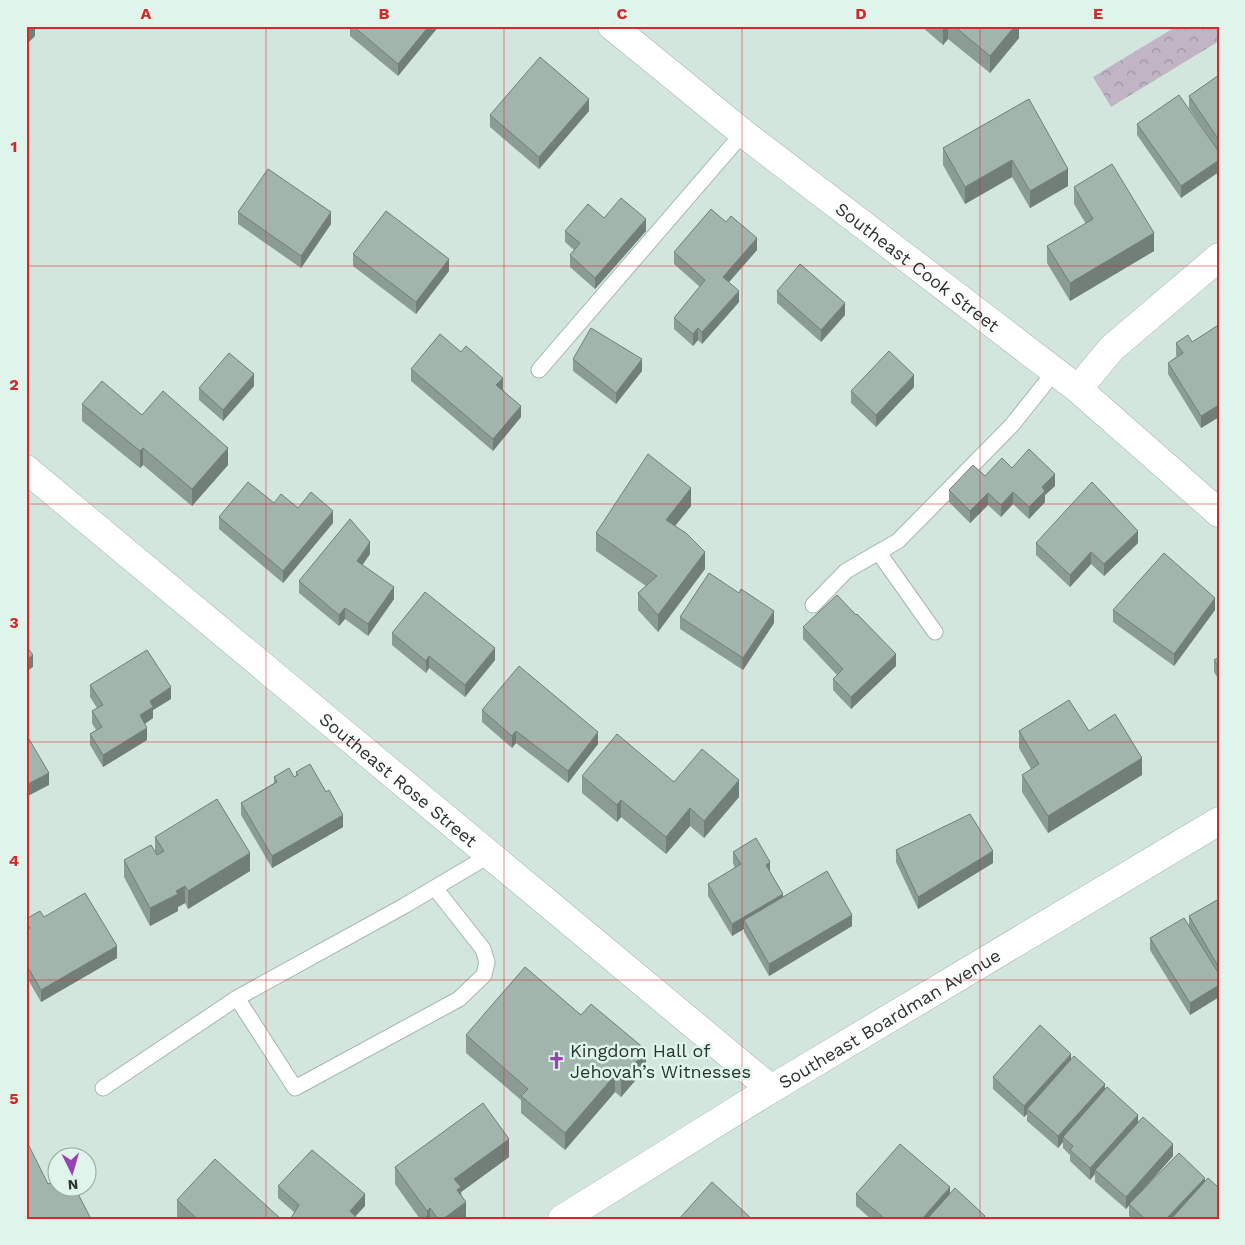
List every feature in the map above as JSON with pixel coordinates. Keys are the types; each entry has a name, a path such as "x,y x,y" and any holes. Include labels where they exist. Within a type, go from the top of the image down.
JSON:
{"street":[{"name":"Southeast Cook Street","path":"612,26 743,133 1078,389 1219,513"},
{"path":"1078,389 1112,348 1219,257"},
{"name":"Southeast Rose Street","path":"26,469 771,1089"},
{"name":"Southeast Boardman Avenue","path":"562,1219 771,1089 1219,821"}],"lane":[{"path":"539,370 743,133"},
{"path":"813,604 846,572 898,541 1012,425 1055,371"},
{"path":"879,552 935,632"},
{"path":"103,1088 237,998 435,888 490,855"},
{"path":"237,998 295,1088 459,999 484,974 487,962 483,949 435,888"}],"green space":[{"path":"1177,26 1219,26 1219,41 1111,107 1093,77"}],"building":[{"path":"353,26 429,26 398,64"},
{"path":"954,26 1015,26 990,56"},
{"path":"540,57 589,99 539,157 490,115"},
{"path":"1219,75 1219,140 1189,96"},
{"path":"1179,95 1219,152 1219,160 1181,186 1137,124"},
{"path":"1029,99 1068,169 1030,191 1012,160 965,187 943,148"},
{"path":"1112,164 1154,233 1070,283 1047,246 1093,219 1074,187"},
{"path":"268,169 331,212 301,256 238,212"},
{"path":"621,198 646,219 595,278 570,255 580,243 565,231 588,204 604,218"},
{"path":"711,209 726,222 731,216 757,238 723,277 739,291 702,332 698,328 693,334 674,318 705,280 674,252"},
{"path":"386,211 449,259 416,302 353,254"},
{"path":"800,264 845,303 821,330 777,291"},
{"path":"1217,326 1219,328 1219,405 1201,416 1168,363 1183,353 1176,343 1188,335 1192,342"},
{"path":"591,328 642,359 616,393 573,359"},
{"path":"440,334 461,352 466,346 503,378 496,385 521,406 493,439 411,369"},
{"path":"889,351 914,375 876,415 851,391"},
{"path":"229,353 254,374 223,410 199,388"},
{"path":"102,381 142,415 163,391 228,448 192,489 143,448 140,451 82,404"},
{"path":"1029,449 1055,474 1042,487 1045,491 1029,507 1013,492 1001,505 988,493 970,511 949,490 973,465 985,476 1002,458 1012,468"},
{"path":"648,454 691,488 666,520 686,533 705,552 658,615 638,593 657,576 596,533"},
{"path":"248,482 274,503 281,494 298,508 311,492 333,511 283,571 219,517"},
{"path":"1092,482 1138,531 1104,564 1091,552 1070,575 1036,543"},
{"path":"350,519 370,542 357,561 394,587 368,624 345,608 339,615 299,581"},
{"path":"1164,553 1215,598 1174,654 1113,610"},
{"path":"709,573 739,593 741,589 774,611 743,658 680,617"},
{"path":"425,592 495,648 465,685 429,656 426,661 392,633"},
{"path":"837,595 896,654 851,697 833,679 843,669 803,627"},
{"path":"26,646 33,655 26,660"},
{"path":"147,650 171,687 150,701 153,707 140,715 147,728 103,755 90,734 102,727 92,711 103,705 90,685"},
{"path":"1219,657 1219,668 1214,660"},
{"path":"519,666 598,732 568,771 516,731 512,736 482,710"},
{"path":"1069,700 1089,731 1115,714 1142,758 1048,816 1022,775 1039,764 1019,731"},
{"path":"26,734 49,773 26,785"},
{"path":"617,734 674,782 702,749 739,780 704,821 690,808 666,837 621,800 617,805 582,776"},
{"path":"310,764 326,792 329,790 343,815 272,856 241,803 277,782 274,777 289,768 294,777 298,775 296,772"},
{"path":"217,799 250,853 188,891 185,886 176,891 178,894 150,908 124,860 151,845 157,855 164,851 155,837"},
{"path":"970,814 993,851 918,897 896,850"},
{"path":"756,838 770,862 766,865 783,894 732,924 708,884 741,864 733,852"},
{"path":"827,871 852,915 769,964 744,920"},
{"path":"85,893 117,946 41,990 26,964 26,931 30,928 26,919 40,911 44,917"},
{"path":"1219,899 1219,968 1189,916"},
{"path":"1184,918 1219,974 1219,985 1190,1003 1150,938"},
{"name":"Kingdom Hall of Jehovah’s Witnesses","path":"525,967 581,1015 591,1004 646,1050 621,1080 615,1075 565,1133 521,1096 528,1089 466,1035"},
{"path":"1040,1025 1071,1054 1024,1106 993,1077"},
{"path":"1074,1056 1105,1084 1058,1136 1027,1109"},
{"path":"1107,1087 1138,1115 1090,1168 1070,1150 1073,1146 1063,1137"},
{"path":"483,1103 509,1139 454,1179 461,1187 457,1190 466,1202 443,1219 438,1219 430,1208 427,1211 395,1167"},
{"path":"1143,1117 1173,1144 1126,1197 1095,1170"},
{"path":"28,1144 48,1184 48,1198 80,1198 91,1219 26,1219 26,1145"},
{"path":"900,1144 950,1187 922,1219 885,1219 856,1194"},
{"path":"312,1150 365,1194 350,1211 358,1219 291,1218 299,1205 278,1186"},
{"path":"1179,1153 1205,1178 1166,1219 1145,1219 1129,1204"},
{"path":"215,1159 281,1219 197,1219 177,1200"},
{"path":"1208,1178 1219,1188 1219,1219 1171,1219"},
{"path":"712,1182 752,1219 679,1219"},
{"path":"955,1188 985,1216 982,1219 927,1219"}],"place":[{"name":"Kingdom Hall of Jehovah’s Witnesses","path":"556,1060"}]}
